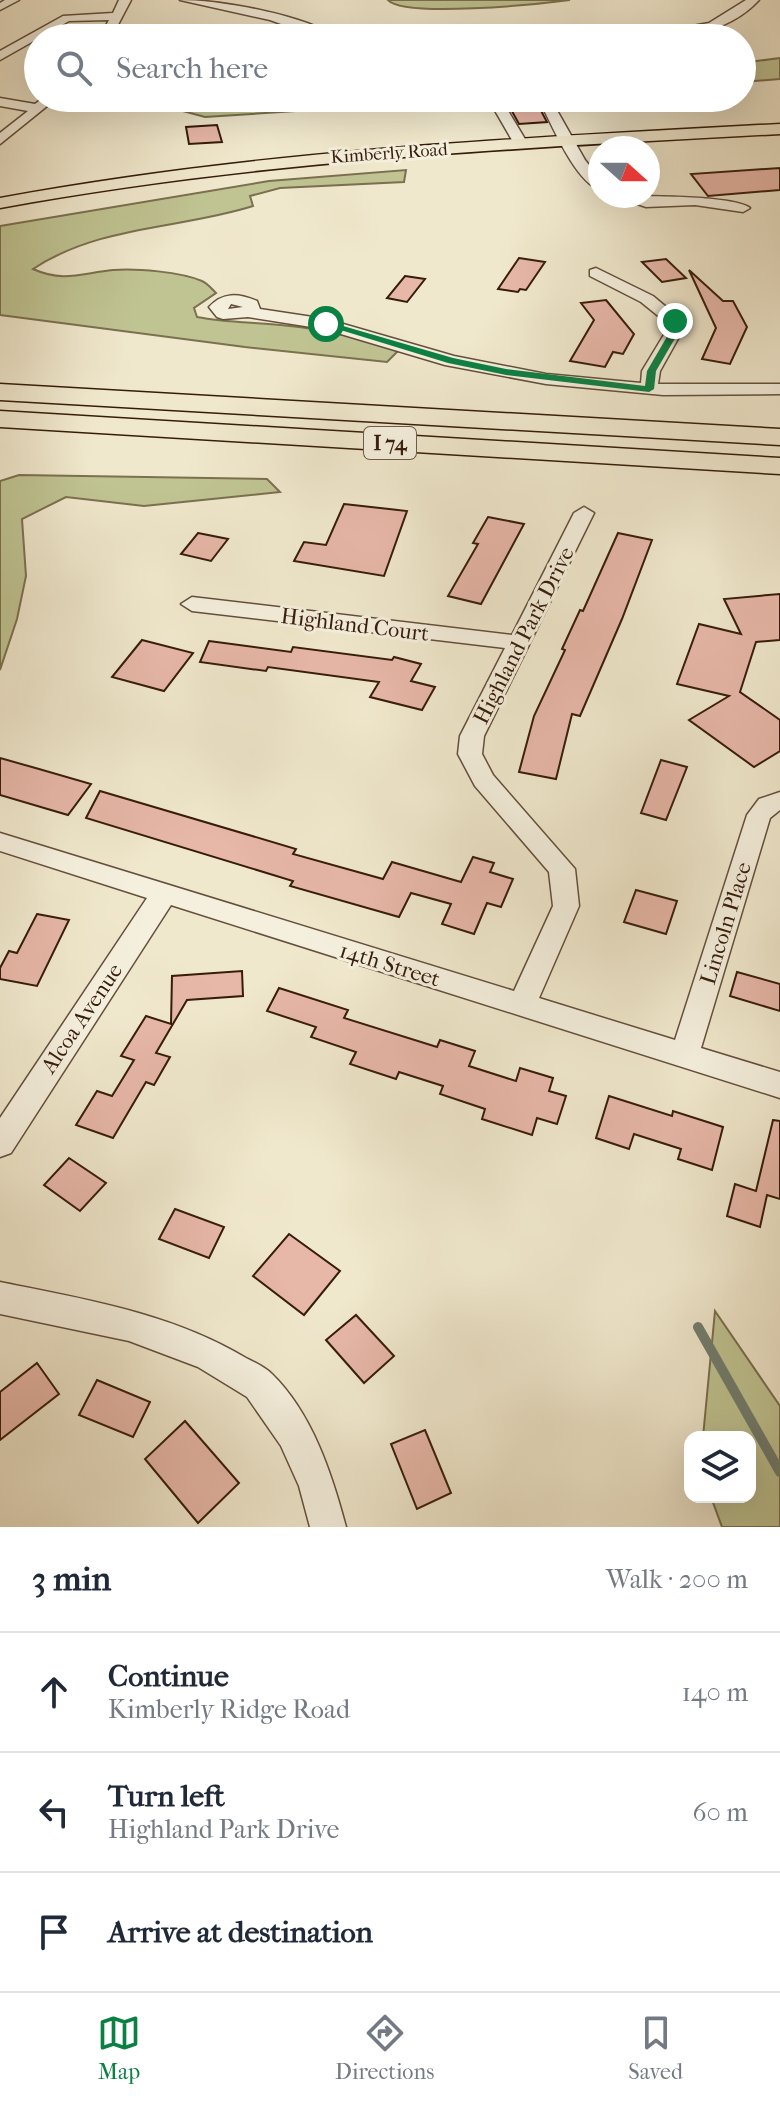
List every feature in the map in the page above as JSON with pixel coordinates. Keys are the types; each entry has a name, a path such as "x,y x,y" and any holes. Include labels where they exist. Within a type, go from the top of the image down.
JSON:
{"highway":[{"name":"I 74","path":"0,392 780,437"},
{"name":"I 74","path":"0,419 780,466"}],"main road":[{"name":"Kimberly Road","path":"0,217 177,188 302,173 780,129"},
{"path":"660,148 780,142"},
{"name":"Kimberly Road","path":"0,203 114,182 224,167 359,154 521,144 588,150"}],"street":[{"path":"0,7 13,0"},
{"path":"113,24 125,0"},
{"path":"186,0 273,17 292,24"},
{"path":"718,24 753,0"},
{"path":"56,24 67,18 117,16"},
{"path":"0,56 24,42"},
{"path":"0,102 24,106"},
{"path":"0,140 35,112"},
{"path":"502,112 521,144"},
{"path":"552,112 588,174"},
{"path":"660,202 695,201 743,208"},
{"path":"596,273 647,299 675,321 676,328 651,371 649,389"},
{"path":"247,312 326,324 451,361 506,372 649,389 780,389"},
{"name":"Highland Park Drive","path":"522,1005 566,906 565,885 562,869 484,780 470,754 472,736 584,513"},
{"name":"Highland Court","path":"192,604 518,643"},
{"name":"Lincoln Place","path":"684,1056 759,815 768,805 780,801"},
{"name":"14th Street","path":"0,842 780,1085"},
{"name":"Alcoa Avenue","path":"0,1144 164,894"},
{"path":"0,1298 129,1325 208,1354 259,1385 294,1433 317,1485 328,1527"}],"green space":[{"path":"388,0 570,0 445,9 399,5"},
{"path":"780,58 780,79 756,81 756,61"},
{"path":"187,112 281,112 205,117"},
{"path":"406,170 404,182 280,188 250,196 253,206 85,244 33,269 64,276 134,270 193,278 204,282 216,293 194,308 197,317 318,330 400,349 387,362 0,315 0,226 269,181"},
{"path":"19,475 267,479 280,492 144,506 66,497 22,519 26,576 17,619 0,670 0,481"},
{"path":"715,1311 780,1406 780,1527 722,1527 713,1503 756,1503 756,1431 704,1431"}],"building":[{"path":"512,112 542,112 547,122 519,124"},
{"path":"217,125 222,142 189,144 186,127"},
{"path":"780,168 780,190 708,196 691,174"},
{"path":"519,258 545,262 526,290 498,289"},
{"path":"666,259 686,278 662,282 642,262"},
{"path":"689,270 723,301 733,301 747,327 730,364 702,359 716,328"},
{"path":"405,276 425,279 407,302 387,298"},
{"path":"606,300 634,334 623,354 613,352 605,367 570,361 594,320 581,303"},
{"path":"344,504 407,511 384,576 294,561 304,542 326,545"},
{"path":"488,517 524,524 481,604 448,596 478,544 473,543"},
{"path":"198,533 228,539 211,561 181,554"},
{"path":"618,533 652,540 580,716 572,714 556,779 519,772 534,716 565,650 562,649"},
{"path":"780,594 780,640 756,642 740,692 780,720 780,751 754,767 689,720 729,696 677,684 699,624 741,634 724,599"},
{"path":"142,640 193,653 164,691 112,677"},
{"path":"209,641 291,652 293,647 392,660 394,657 421,664 411,681 435,687 422,710 370,697 379,682 268,667 266,671 200,662"},
{"path":"0,758 91,784 68,815 0,795"},
{"path":"661,760 687,767 666,820 641,813"},
{"path":"100,791 296,849 293,854 383,879 392,862 461,882 473,857 494,863 490,872 513,879 501,907 487,903 474,934 442,924 451,904 411,893 399,917 290,886 293,881 86,818"},
{"path":"636,890 677,901 666,934 624,922"},
{"path":"37,914 69,920 37,986 0,979 0,968 9,951 17,953"},
{"path":"242,971 243,996 187,1000 156,1053 170,1057 154,1085 146,1082 113,1138 76,1125 97,1091 112,1096 134,1060 121,1056 146,1016 171,1024 172,976"},
{"path":"737,972 780,984 780,1011 730,996"},
{"path":"279,988 348,1010 344,1018 437,1047 440,1040 475,1051 469,1066 516,1081 520,1068 553,1078 549,1091 566,1096 557,1124 537,1118 532,1135 482,1119 485,1109 440,1094 443,1086 399,1072 396,1079 350,1064 356,1052 311,1037 316,1027 267,1011"},
{"path":"609,1096 672,1116 673,1111 723,1127 712,1170 678,1159 681,1149 634,1134 629,1149 596,1138"},
{"path":"773,1120 780,1121 780,1199 767,1195 760,1227 727,1216 735,1184 756,1191"},
{"path":"69,1158 106,1183 80,1211 44,1185"},
{"path":"175,1209 224,1227 209,1258 159,1239"},
{"path":"289,1234 340,1271 304,1315 253,1276"},
{"path":"356,1315 394,1356 364,1383 326,1340"},
{"path":"37,1363 59,1394 0,1440 0,1392"},
{"path":"97,1380 150,1402 133,1437 79,1415"},
{"path":"185,1421 239,1483 198,1523 145,1459"},
{"path":"425,1430 451,1493 417,1509 391,1444"}],"waterway":[{"path":"698,1327 780,1472"}],"route":[{"path":"326,324 451,361 546,379 649,389 651,371 676,328 675,321"}]}
